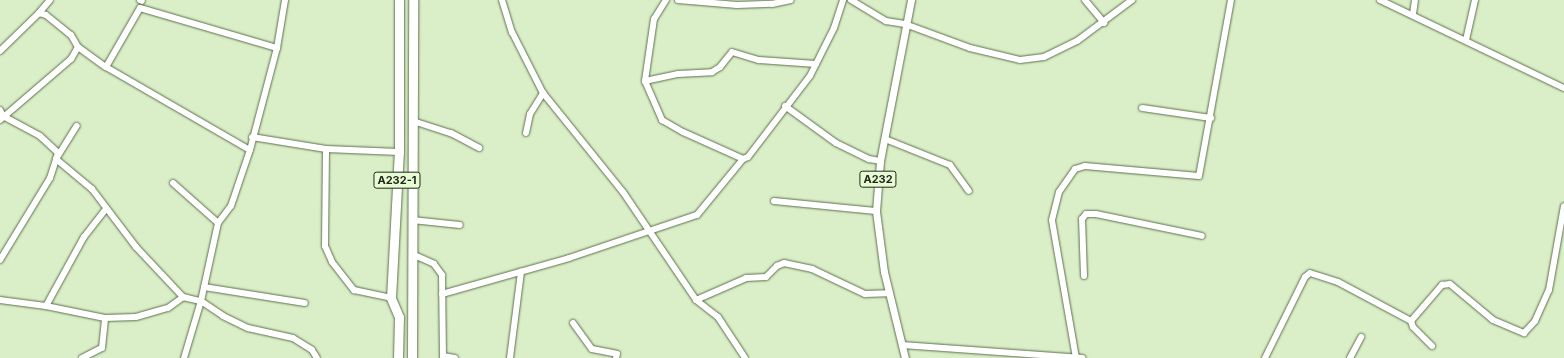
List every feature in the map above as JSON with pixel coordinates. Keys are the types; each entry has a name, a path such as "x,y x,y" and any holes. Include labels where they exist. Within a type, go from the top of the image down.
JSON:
{"highway":[{"name":"A232-1","path":"398,358 399,317 391,298 399,152 399,0"},
{"name":"A232-1","path":"412,358 414,0"}],"main road":[{"name":"A232","path":"906,358 888,293 879,245 876,211 880,161 905,24 911,0"}],"street":[{"path":"0,51 39,13 50,0"},
{"path":"184,358 201,301 218,223 232,206 250,150 252,137 277,48 285,0"},
{"path":"502,0 512,32 543,93 652,232 696,300 718,317 745,358"},
{"path":"666,0 654,19 645,81 662,120 683,132 743,159"},
{"path":"678,0 737,5 772,4 791,0"},
{"path":"442,294 521,272 652,232 697,215 743,159 748,157 785,106 810,76 834,28 843,0"},
{"path":"851,0 886,21 905,24 970,48 1020,60 1044,57 1076,42 1104,23 1132,0"},
{"path":"1085,0 1104,23"},
{"path":"1076,358 1052,220 1059,192 1076,169 1085,166 1199,176 1211,118 1231,0"},
{"path":"1380,0 1413,14 1564,88"},
{"path":"1413,14 1415,0"},
{"path":"1466,40 1475,0"},
{"path":"106,67 140,8 277,48"},
{"path":"39,13 46,15 72,36 78,47 106,67 250,150"},
{"path":"2,118 71,59 78,47"},
{"path":"645,81 678,74 712,72 720,67 732,52 759,60 816,64"},
{"path":"526,133 530,114 543,93"},
{"path":"785,106 836,143 869,159 880,161"},
{"path":"1142,108 1211,118"},
{"path":"0,110 2,118"},
{"path":"0,260 50,178 58,153 40,136 2,118"},
{"path":"413,121 452,133 479,148"},
{"path":"56,159 77,126"},
{"path":"252,137 326,149 399,152"},
{"path":"885,139 950,165 969,191"},
{"path":"326,149 325,246 332,262 354,290 391,298"},
{"path":"56,159 92,189 136,247 183,297 201,301 224,316 248,328 293,338 312,350 317,358"},
{"path":"173,183 218,223"},
{"path":"774,201 876,211"},
{"path":"1411,321 1442,285 1450,284 1493,320 1524,333 1535,321 1549,290 1564,206"},
{"path":"46,306 84,237 106,209"},
{"path":"1084,276 1082,219 1086,214 1096,214 1202,236"},
{"path":"412,220 460,225"},
{"path":"412,254 439,267 442,275 443,357 455,358"},
{"path":"696,300 746,278 766,277 777,266 784,263 812,269 865,294 888,293"},
{"path":"510,358 521,272"},
{"path":"1265,358 1305,277 1310,273 1338,282 1411,321 1413,327 1432,346"},
{"path":"204,287 305,303"},
{"path":"0,300 46,306 105,318 136,317 168,308 183,297"},
{"path":"82,358 102,348 105,318"},
{"path":"573,323 592,349 617,354 616,358"},
{"path":"1350,358 1361,337"},
{"path":"902,345 1083,358"}]}
